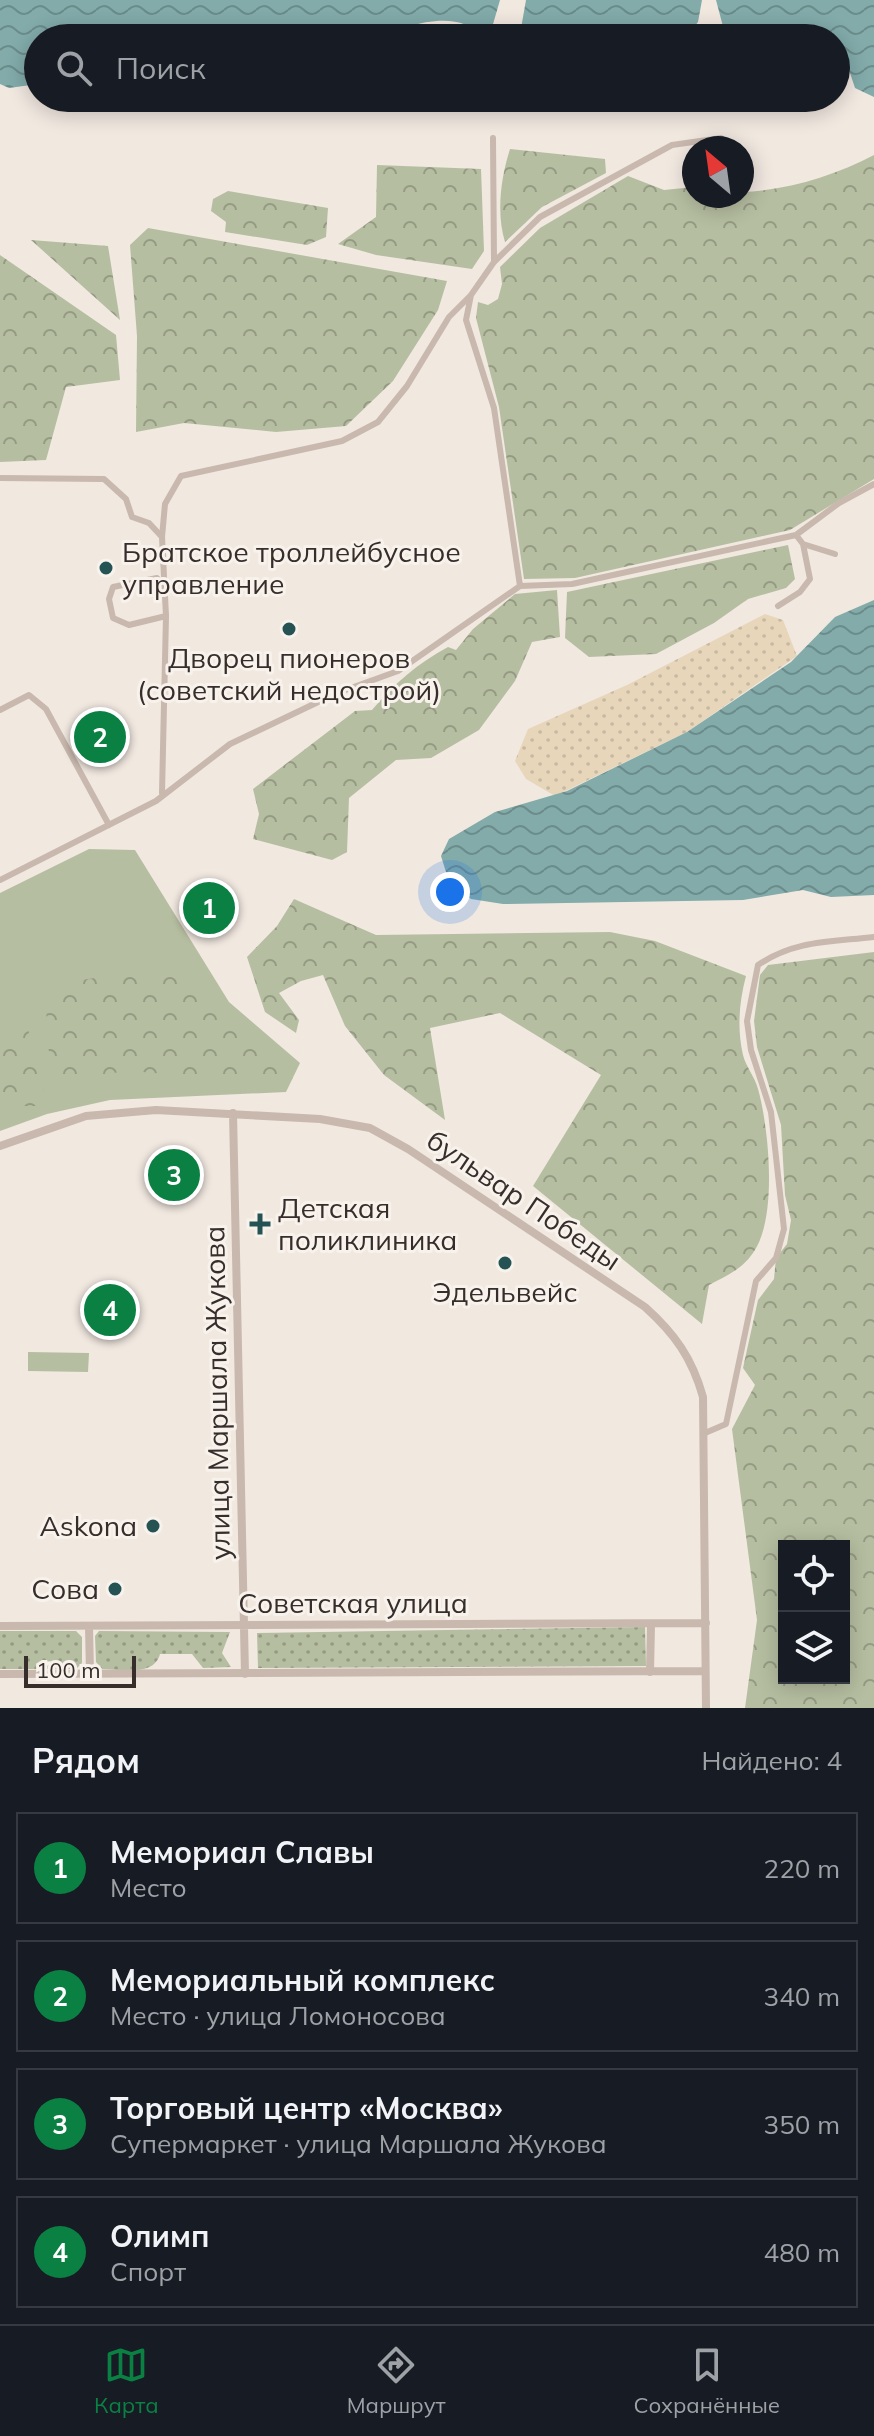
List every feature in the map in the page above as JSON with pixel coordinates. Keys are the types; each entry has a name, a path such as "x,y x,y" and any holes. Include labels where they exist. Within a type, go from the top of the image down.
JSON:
{"street":[{"path":"493,138 494,262"},
{"path":"162,793 166,587 162,537 165,504 181,476 342,441 378,422 407,386 449,317 471,295 494,262 540,217 672,145 682,144"},
{"path":"471,295 466,320 494,408 520,586"},
{"path":"0,478 104,479 126,499 132,517 149,523 162,537"},
{"path":"0,880 156,801 162,793 230,744 337,693 398,671 520,586 572,584 796,535 839,503 874,484"},
{"path":"778,606 800,592 810,579 803,544 796,535"},
{"path":"803,544 835,554"},
{"path":"166,587 157,578 133,582 113,587 109,599 113,618 129,625 166,616"},
{"path":"0,710 29,695 46,709 109,825"},
{"path":"705,1433 726,1424 756,1281 776,1258 784,1229 771,1112 751,1050 747,1021 758,965 781,949 815,941 874,937"},
{"name":"бульвар Победы","path":"0,1146 86,1116 156,1110 320,1119 370,1128 408,1149 645,1307 671,1331 689,1356 703,1397 706,1708"},
{"name":"улица Маршала Жукова","path":"233,1113 245,1674"},
{"name":"Советская улица","path":"0,1626 706,1623"},
{"path":"650,1672 651,1624"},
{"path":"89,1626 90,1674"},
{"path":"0,1674 705,1671"}],"green space":[{"path":"510,149 605,159 606,173 542,207 505,242 501,195"},
{"path":"874,155 874,479 790,530 575,578 524,579 499,407 476,318 478,302 488,305 498,299 502,284 500,267 540,228 628,176 664,190 682,188 682,208 754,208 754,191 810,181"},
{"path":"377,165 481,169 484,251 472,269 376,255 338,244 376,217"},
{"path":"228,191 328,208 326,237 307,245 225,232 226,222 211,211 213,199"},
{"path":"148,228 447,281 438,310 393,381 346,426 276,432 184,423 136,432 137,336 130,245"},
{"path":"31,240 108,246 120,320"},
{"path":"0,255 116,335 120,380 66,387 46,460 0,462"},
{"path":"788,545 795,579 786,588 748,599 714,623 656,654 589,657 565,638 567,592"},
{"path":"557,590 560,637 532,642 515,681 479,730 431,758 396,760 349,798 347,852 332,860 253,839 259,814 253,789 355,711 372,710 398,683 427,660 448,647 456,650 473,629 515,594"},
{"path":"89,849 135,850 229,1002 300,1063 286,1092 110,1100 47,1114 0,1131 0,893"},
{"path":"294,899 376,935 610,932 655,941 746,976 739,1025 744,1059 758,1089 765,1126 769,1173 766,1219 761,1238 748,1259 733,1272 709,1285 702,1324 533,1186 601,1075 500,1013 430,1028 445,1120 384,1075 345,1026 323,975 301,981 279,993 299,1020 296,1033 265,1012 247,957 277,926"},
{"path":"874,952 874,1708 745,1708 757,1620 732,1429 755,1385 743,1368 758,1300 774,1279 776,1258 787,1244 791,1220 785,1195 781,1125 757,1047 754,1021 760,975 768,965"},
{"path":"148,970 183,971 211,994 293,1079 246,1081 131,1071 59,1079 44,1037 48,1000 68,982"},
{"path":"27,1026 45,1086 36,1106 0,1106 0,1029"},
{"path":"28,1352 89,1353 88,1372 28,1371"},
{"path":"645,1627 646,1666 258,1668 257,1633"},
{"path":"0,1631 76,1631 82,1637 82,1663 76,1669 0,1669"},
{"path":"99,1631 230,1632 222,1653 231,1667 203,1668 192,1654 160,1654 157,1661 144,1669 102,1669 96,1662 95,1636"}],"sand":[{"path":"765,614 783,620 797,656 687,732 555,796 526,779 515,761 528,729 627,685"}],"water":[{"path":"0,0 500,0 493,24 447,21 417,24 24,24 24,86 9,88 0,84"},
{"path":"526,0 702,0 696,24 522,24"},
{"path":"716,0 874,0 874,97 855,88 850,73 850,24 722,24"},
{"path":"874,600 874,895 831,897 803,890 743,900 503,904 471,899 446,872 441,856 449,839 495,812 567,791 687,732 791,662 835,617"}],"place":[{"name":"Братское троллейбусное управление","path":"106,568"},
{"name":"Дворец пионеров (советский недострой)","path":"289,629"},
{"name":"Мемориальный комплекс","path":"100,737"},
{"name":"Мемориал Славы","path":"209,908"},
{"name":"Торговый центр «Москва»","path":"174,1175"},
{"name":"Детская поликлиника","path":"260,1224"},
{"name":"Эдельвейс","path":"505,1263"},
{"name":"Олимп","path":"110,1310"},
{"name":"Askona","path":"153,1526"},
{"name":"Сова","path":"115,1589"}]}
